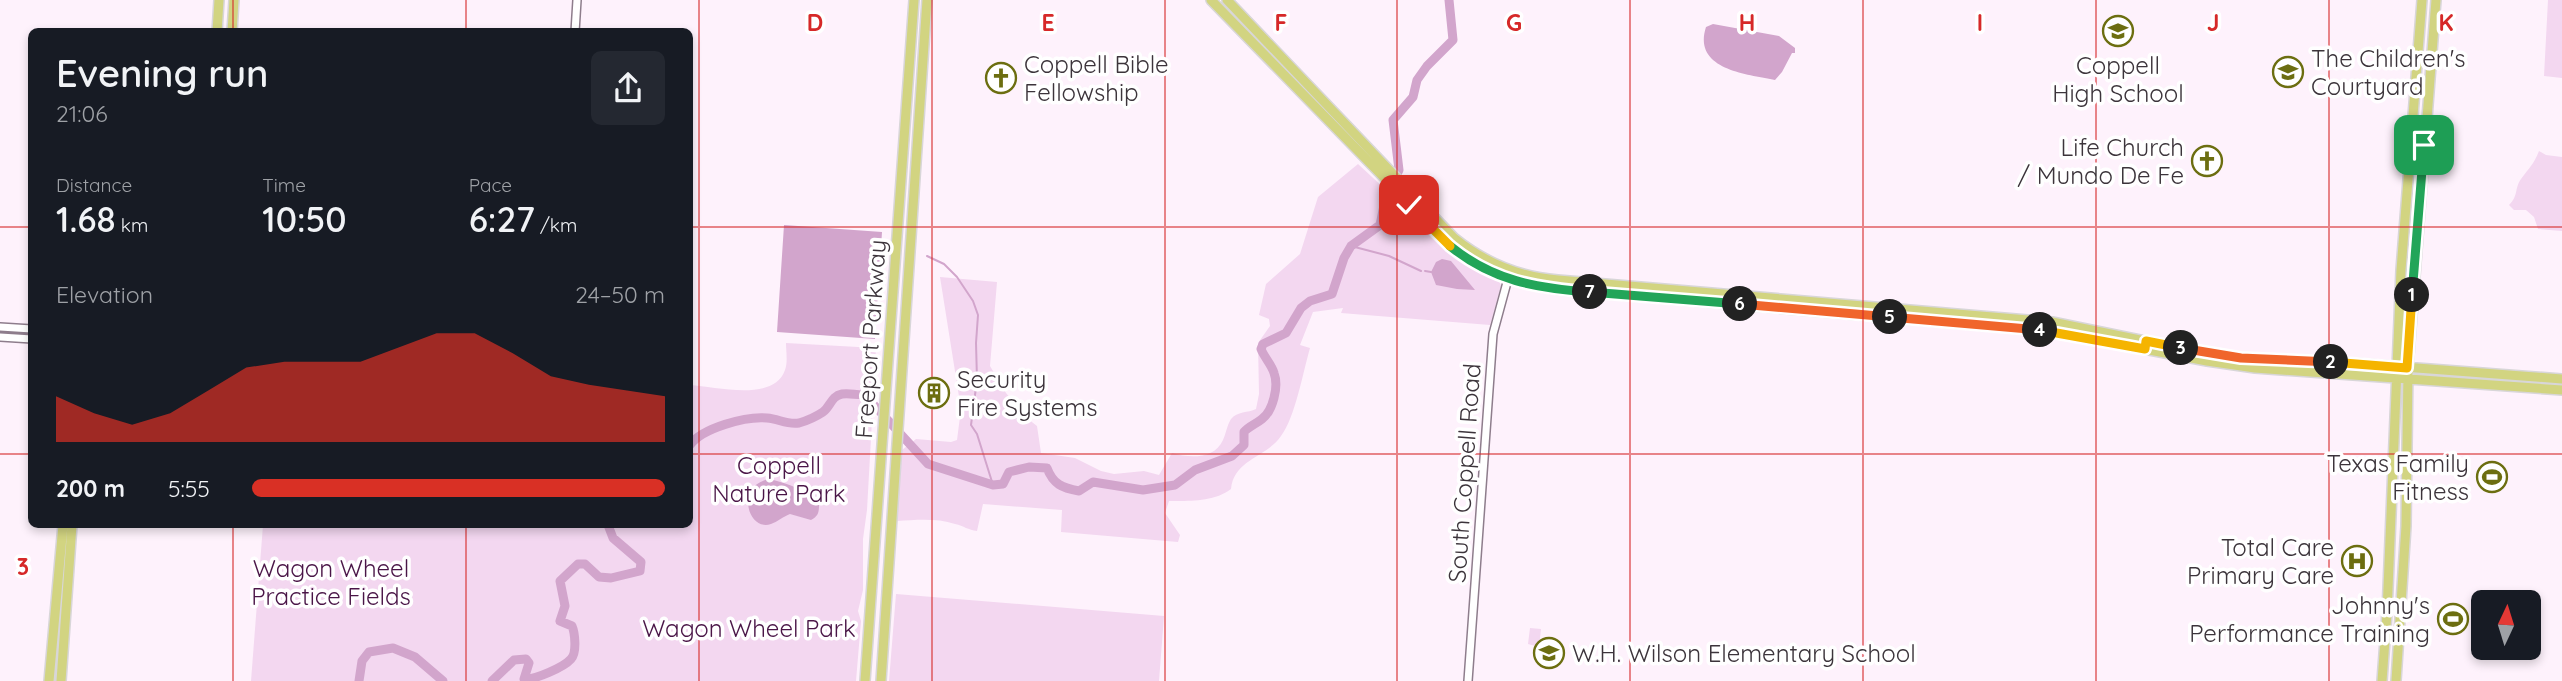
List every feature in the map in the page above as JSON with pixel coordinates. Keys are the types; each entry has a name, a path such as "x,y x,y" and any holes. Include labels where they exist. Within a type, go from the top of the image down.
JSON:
{"main road":[{"path":"217,28 219,0"},
{"path":"232,28 234,0"},
{"name":"Freeport Parkway","path":"865,681 914,0"},
{"name":"Freeport Parkway","path":"881,681 927,0"},
{"path":"1212,0 1381,168"},
{"path":"1227,0 1413,202 1474,254 1509,275 2052,322 2248,367 2400,375 2483,384 2545,383 2562,379"},
{"path":"2396,681 2406,481 2398,349 2404,227 2422,0"},
{"path":"2382,681 2400,375 2407,368 2436,0"},
{"path":"911,51 923,52"},
{"path":"905,128 918,129"},
{"path":"2408,186 2409,222 2417,229"},
{"path":"899,208 912,209"},
{"path":"2404,227 2411,235 2410,261 2414,275"},
{"path":"2145,345 2241,358 2375,365 2400,375"},
{"path":"2375,365 2398,349"},
{"path":"2407,368 2511,376 2545,383 2562,390"},
{"path":"2483,384 2511,376"},
{"path":"2392,480 2406,481"},
{"path":"876,527 891,529"},
{"path":"49,681 63,528"},
{"path":"61,681 72,528"},
{"path":"872,585 889,584"},
{"path":"2384,649 2399,650"}],"street":[{"path":"575,28 577,0"},
{"name":"South Coppell Road","path":"1468,681 1493,334 1509,275"},
{"path":"0,327 28,329"},
{"path":"21,339 22,329"},
{"path":"0,337 28,340"}],"green space":[{"path":"2548,0 2562,0 2562,78 2544,76"},
{"path":"2539,151 2546,155 2562,157 2562,231 2538,229 2534,217 2526,210 2514,210 2509,205"},
{"path":"1358,164 1465,263 1499,280 1501,286 1490,325 1341,313 1343,308 1313,312 1300,345 1310,348 1286,428 1275,443 1238,471 1231,489 1201,500 1169,501 1165,513 1180,535 1178,542 1061,532 1062,510 983,504 977,531 941,521 897,521 902,450 916,439 951,442 957,440 961,409 940,277 997,282 990,366 1006,393 1037,426 1041,453 1075,458 1101,471 1114,474 1144,471 1159,475 1172,453 1200,456 1214,451 1223,440 1233,416 1256,409 1259,394 1258,343 1270,326 1269,319 1259,315 1266,284 1300,254 1318,197"},
{"name":"Coppell Nature Park","path":"786,343 876,348 863,539 863,590 858,611 861,621 856,681 251,681 263,528 693,528 693,385 729,390 769,386 779,380 787,360"},
{"path":"896,594 1164,616 1159,681 889,681"},
{"path":"1530,628 1541,629 1539,647 1528,644"}],"shaded area":[{"path":"1713,24 1779,36 1795,48 1795,53 1792,53 1775,80 1738,72 1715,61 1707,53 1704,41 1706,27"},
{"path":"784,225 882,232 875,339 777,332"},
{"path":"1442,259 1451,261 1475,290 1436,285 1431,272 1436,262"},
{"path":"770,479 808,494 819,504 817,515 811,520 790,514 763,525 756,521 748,506 752,489"}],"waterway":[{"path":"693,442 714,428 737,421 767,418 799,423 823,412 836,397 848,394 869,396 873,404 928,464 993,485 1003,484 1009,472 1029,467 1047,468 1055,482 1073,490 1079,491 1093,482 1143,490 1175,485 1195,470 1232,456 1244,445 1244,432 1266,415 1274,398 1275,378 1261,349 1263,344 1286,333 1301,308 1310,301 1332,294 1351,246 1380,225 1386,196 1399,170 1393,120 1413,97 1417,80 1427,66 1453,40 1449,0"},
{"path":"1351,246 1389,256 1421,271"},
{"path":"927,256 944,264 957,277 973,301 978,315 977,380 971,425 977,434 993,485"},
{"path":"1425,271 1431,272"},
{"path":"492,681 514,660 526,659 529,663 524,679 549,672 571,659 575,648 574,633 572,626 560,621 565,606 560,581 578,564 585,564 599,577 611,578 640,571 641,562 613,538 609,528"},
{"path":"359,681 362,661 369,652 393,648 415,657 443,681"}],"place":[{"name":"Coppell High School","path":"2118,31"},
{"name":"The Children's Courtyard","path":"2288,72"},
{"name":"Coppell Bible Fellowship","path":"1001,78"},
{"name":"Life Church / Mundo De Fe","path":"2207,161"},
{"name":"Security Fire Systems","path":"934,393"},
{"name":"Texas Family Fitness","path":"2492,477"},
{"name":"Total Care Primary Care","path":"2357,561"},
{"name":"Johnny's Performance Training","path":"2453,619"},
{"name":"W.H. Wilson Elementary School","path":"1549,653"}],"route":[{"path":"1409,205 1465,258 1508,280 1531,285 1583,292 2050,331 2145,349 2146,341 2241,358 2407,368 2424,145"}],"park label":[{"name":"Wagon Wheel Practice Fields","path":"331,582"},
{"name":"Wagon Wheel Park","path":"749,628"}]}
